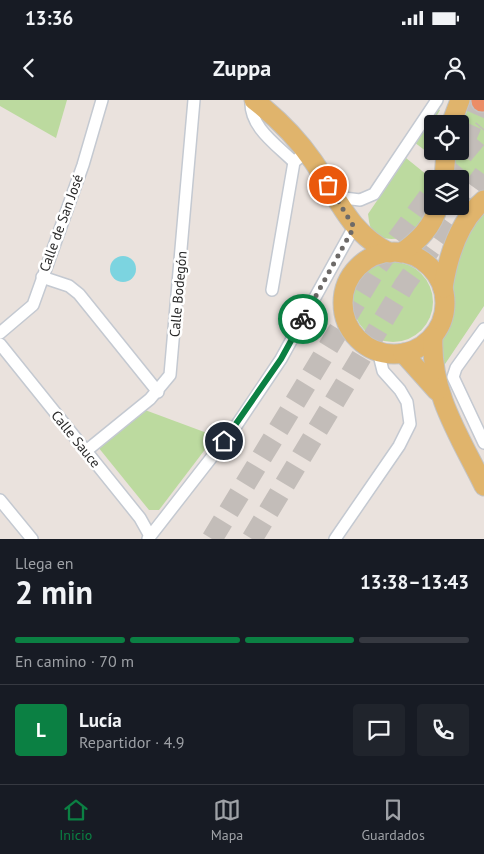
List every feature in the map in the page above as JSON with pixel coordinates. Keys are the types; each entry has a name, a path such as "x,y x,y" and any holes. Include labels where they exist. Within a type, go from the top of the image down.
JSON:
{"main road":[{"path":"252,100 281,124 300,157 336,197 354,227 375,245 396,253 411,255 427,265 434,272 443,288"},
{"path":"455,115 460,100"},
{"path":"434,215 430,225 421,237 396,253 370,258 355,271 346,288 344,308 349,326 361,342 378,351 402,353 422,346 433,336 441,324 445,309 443,288 448,260 460,231 484,200"},
{"path":"354,227 357,250 355,271"},
{"path":"433,336 433,367 440,395 483,481"},
{"path":"402,353 440,395"}],"street":[{"name":"Calle de San José","path":"0,333 31,308 76,186 102,100"},
{"name":"Calle Bodegón","path":"86,451 158,392 171,373 194,100"},
{"path":"336,197 360,200 374,194 438,100"},
{"path":"272,290 300,157"},
{"path":"149,537 236,426 281,359 354,227"},
{"path":"42,277 70,286 79,294 158,392"},
{"path":"484,328 456,368 453,377 484,443"},
{"name":"Calle Sauce","path":"0,344 140,518 149,537"},
{"path":"335,539 400,446 410,424 407,402 400,390 383,371 378,351"},
{"path":"2,508 32,539"}],"green space":[{"path":"0,100 67,100 56,138 0,106"},
{"path":"472,100 484,102 484,182 478,188 469,181 469,170 453,169 454,160 469,160 469,115 466,115"},
{"path":"438,109 440,110 437,115 434,115"},
{"path":"424,128 424,150 414,142"},
{"path":"406,158 424,173 424,214 413,232 401,238 388,239 382,237 372,230 368,214"},
{"path":"484,214 484,306 443,367 441,343 452,307 453,283 462,244 471,227"},
{"path":"385,262 401,262 422,273 433,294 433,310 422,331 401,342 385,342 371,336 359,324 353,310 353,294 359,280 371,268"},
{"path":"145,410 207,433 213,439 159,510 149,510 98,447"}],"water":[{"path":"123,256 132,260 136,269 132,278 123,282 114,278 110,269 114,260"}],"tunnel":[{"path":"469,130 482,101"},
{"path":"450,170 484,129"},
{"path":"252,539 405,284 484,174"},
{"path":"212,539 377,267 424,203"}],"way so far":[{"path":"303,319 354,227 328,185"}],"route":[{"path":"224,441 281,359 303,319"}]}
